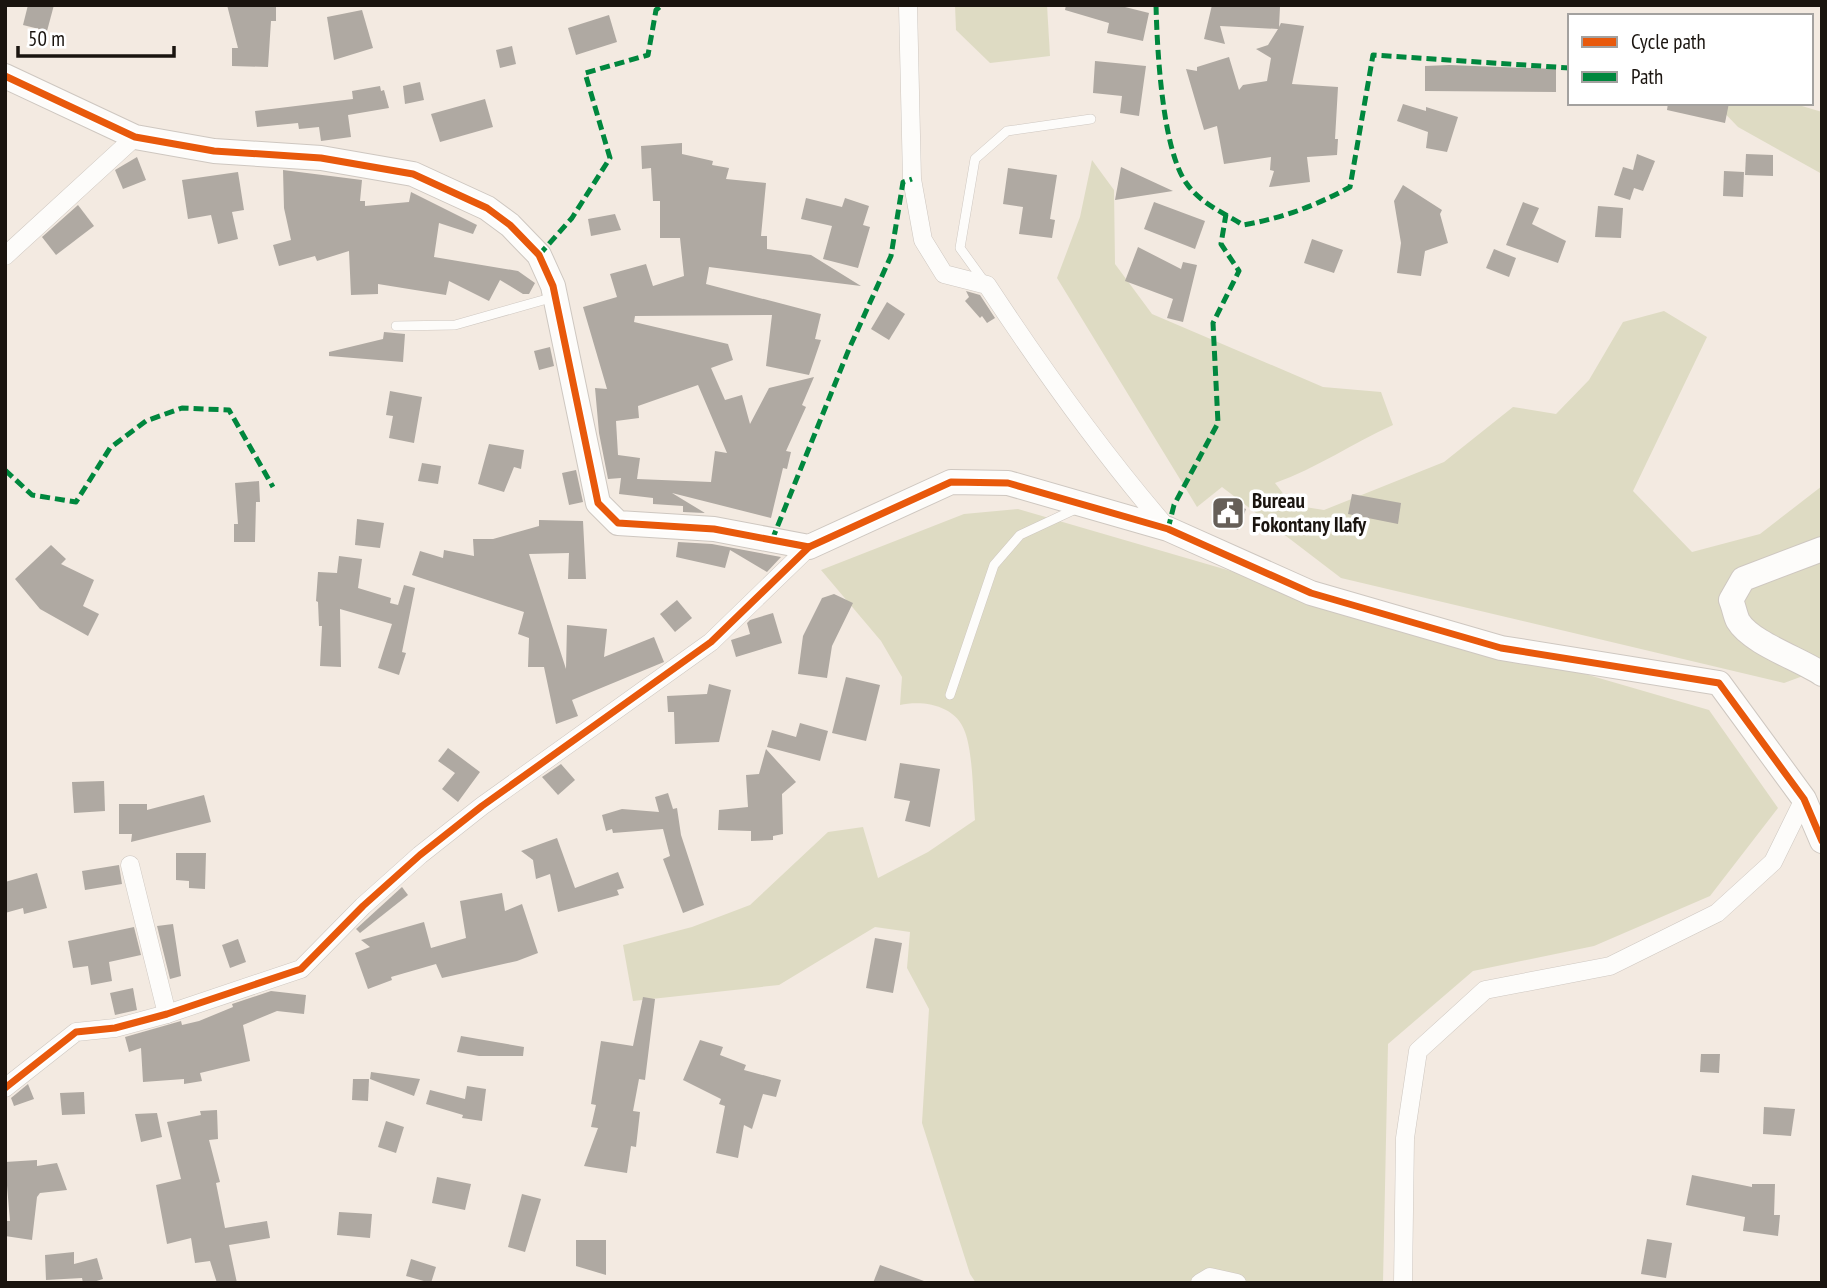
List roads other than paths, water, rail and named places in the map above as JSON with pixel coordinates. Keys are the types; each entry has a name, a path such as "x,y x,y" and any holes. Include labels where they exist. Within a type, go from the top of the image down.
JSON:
{"street":[{"path":"908,5 912,179 923,240 944,274 987,285 1059,392 1126,481 1168,529"},
{"path":"5,76 135,136 214,151 321,158 413,174 487,208 510,225 539,255 555,296 598,503 618,523 714,529 809,547"},
{"path":"5,256 135,136"},
{"path":"5,1088 76,1032 115,1028 167,1014 301,969 363,906 421,855 482,806 711,642 809,547 951,482 1008,483 1168,529 1311,593 1501,648 1719,683 1804,799 1822,841"},
{"path":"1822,548 1743,579 1731,600 1739,623 1768,646 1799,659 1822,674"},
{"path":"1403,1283 1405,1138 1418,1051 1485,990 1610,967 1717,912 1773,862 1804,799"},
{"path":"130,865 167,1014"},
{"path":"1200,1283 1210,1277 1237,1283"}],"lane":[{"path":"987,285 960,248 975,159 1007,131 1091,119"},
{"path":"396,326 455,325 555,296"},
{"path":"950,695 994,565 1020,535 1082,506"}],"place":[{"name":"Bureau Fokontany Ilafy","path":"1228,513"}]}
